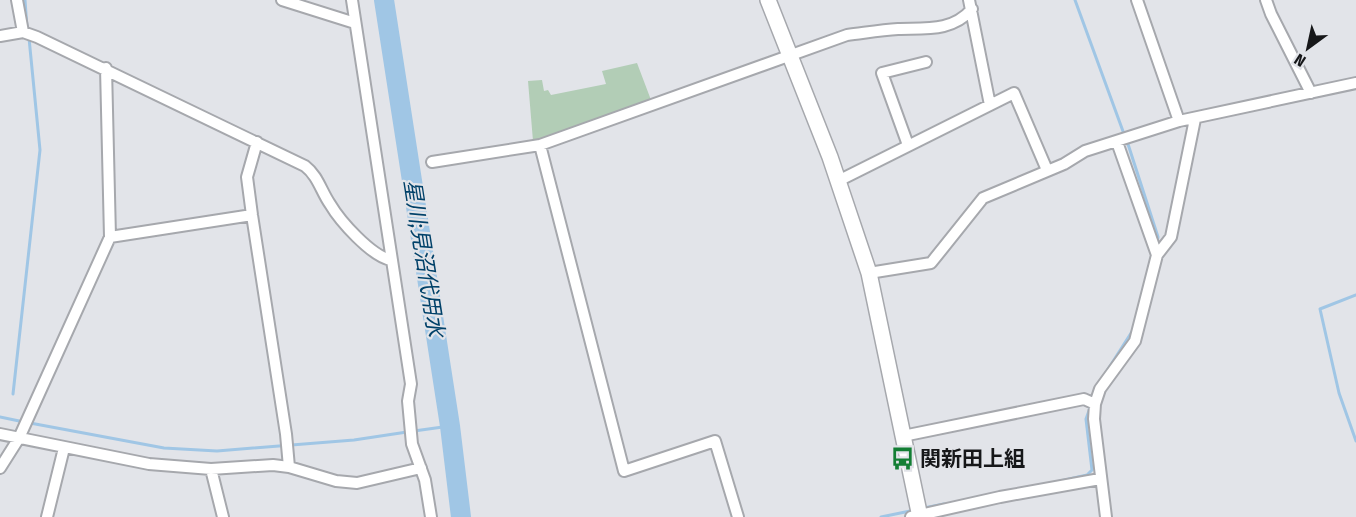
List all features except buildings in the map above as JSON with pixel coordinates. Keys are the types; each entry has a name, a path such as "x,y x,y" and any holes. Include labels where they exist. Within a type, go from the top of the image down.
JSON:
{"street":[{"path":"17,0 23,32"},
{"path":"282,0 355,23"},
{"path":"352,0 411,384 408,417 412,444 421,468 431,517"},
{"path":"768,0 838,181 868,273 903,436 917,516 1000,497 1100,479"},
{"path":"1137,0 1179,121"},
{"path":"1266,0 1311,93"},
{"path":"432,162 540,145 847,35 898,29 926,30 948,26 965,18 970,5"},
{"path":"970,5 990,105"},
{"path":"0,36 23,32 106,68 305,166 313,172 339,220 373,250 391,260"},
{"path":"908,145 882,73 926,62"},
{"path":"0,468 30,415 110,237 106,68"},
{"path":"868,273 931,263 983,198 1064,164 1085,151 1179,121 1356,83"},
{"path":"838,181 1014,93 1047,170"},
{"path":"1106,517 1094,419 1095,404 1100,389 1135,341 1157,255 1171,237 1195,119"},
{"path":"257,142 247,177 287,439 289,468"},
{"path":"1117,142 1157,255"},
{"path":"540,145 624,471 715,441 738,517"},
{"path":"110,237 252,215"},
{"path":"903,436 1083,399 1095,404"},
{"path":"0,434 20,436 64,448 149,464 211,469 273,465 336,481 357,483 421,468"},
{"path":"47,517 64,448"},
{"path":"211,469 223,517"}],"green space":[{"path":"637,63 651,100 533,141 528,81 542,80 544,91 548,90 551,95 606,84 602,71"}],"waterway":[{"path":"25,0 27,28"},
{"name":"星川;見沼代用水","path":"384,0 450,426 461,517"},
{"path":"1075,0 1124,134"},
{"path":"13,394 40,150 29,38"},
{"path":"1127,141 1158,237 1157,243"},
{"path":"1356,295 1320,309 1339,393 1356,441"},
{"path":"1098,385 1133,330"},
{"path":"1056,482 1087,475 1092,470 1086,419 1090,408"},
{"path":"0,417 24,422"},
{"path":"30,423 164,448 217,451 354,440 407,432"},
{"path":"414,431 450,426"},
{"path":"924,508 944,504"},
{"path":"881,517 915,510"}],"place":[{"name":"関新田上組","path":"902,459"}]}
